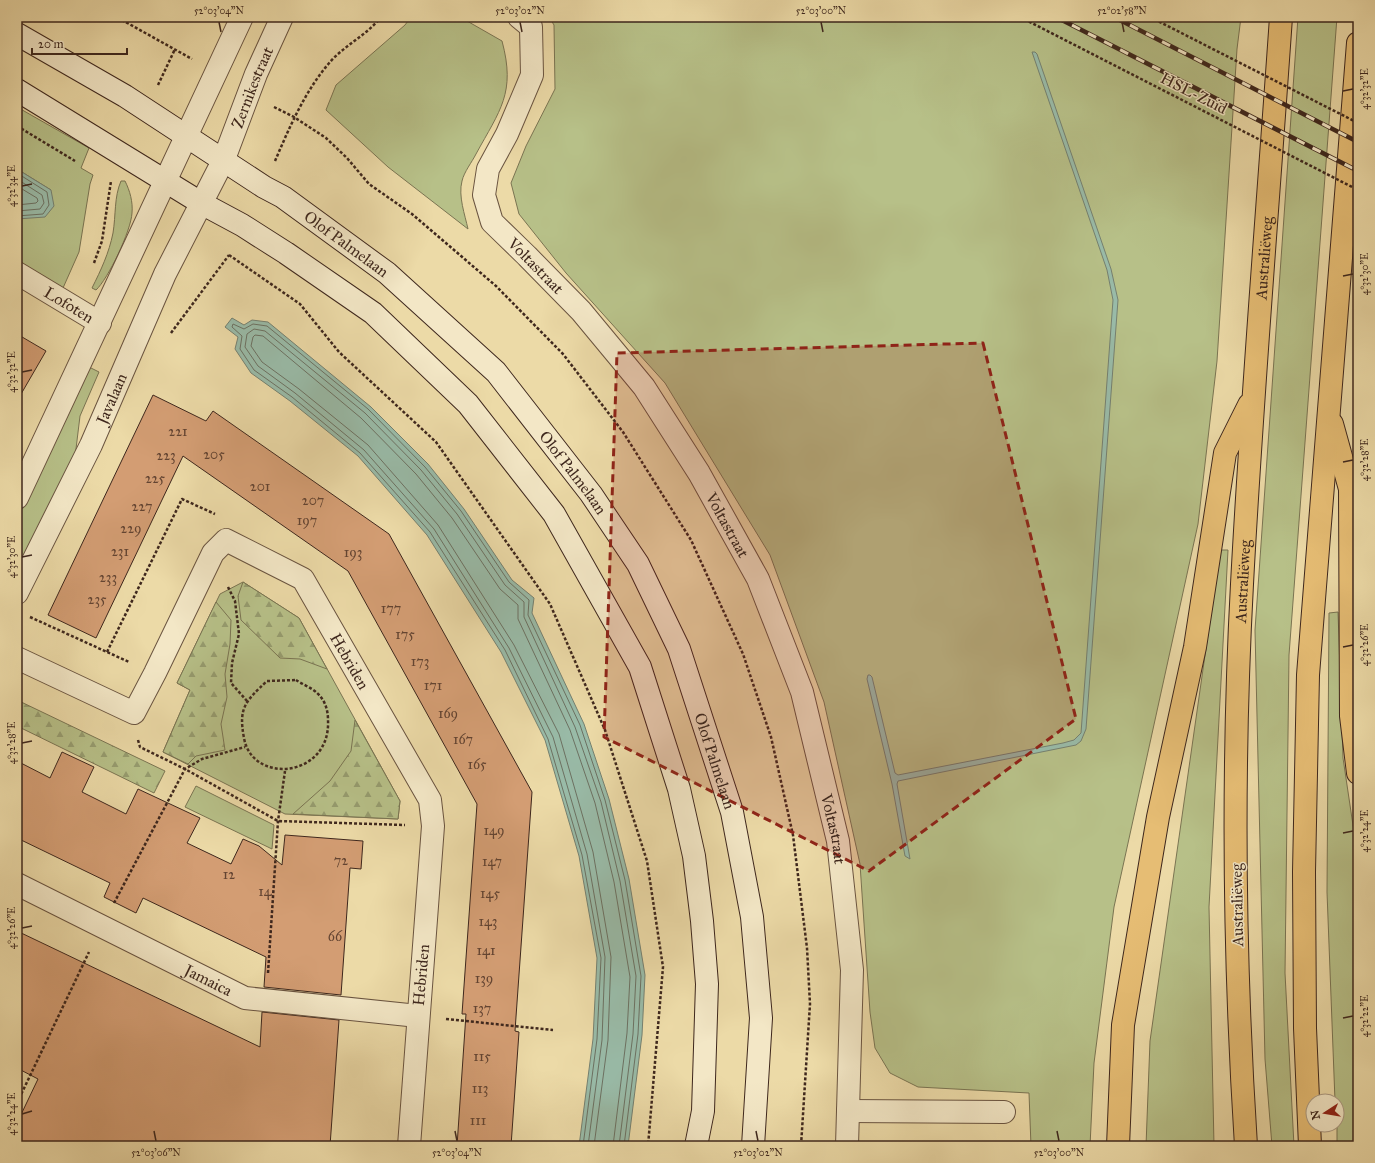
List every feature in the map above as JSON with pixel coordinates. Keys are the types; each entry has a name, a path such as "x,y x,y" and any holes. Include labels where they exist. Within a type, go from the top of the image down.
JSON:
{"main road":[{"name":"Australiëweg","path":"1246,1146 1241,1065 1237,901 1238,712 1242,585 1281,17"},
{"path":"1310,1146 1305,1028 1304,872 1308,675 1358,43"},
{"path":"1118,1146 1123,1025 1158,817 1195,647 1225,453 1254,395"},
{"path":"1328,407 1350,488 1350,716 1358,773"}],"street":[{"path":"17,498 242,17"},
{"name":"Zernikestraat","path":"201,203 224,159 256,74 282,17"},
{"name":"Voltastraat","path":"519,17 531,27 532,75 507,134 488,169 484,195 492,222 581,311 644,387 698,473 758,579 802,692 838,841 852,970 847,1146"},
{"name":"Olof Palmelaan","path":"17,34 125,96 224,159 264,187 298,206 387,273 496,372 590,494 638,564 679,649 732,812 752,917 761,1018 753,1146"},
{"path":"17,90 165,182 242,225 286,253 373,313 468,404 554,514 640,667 679,789 694,856 702,921 707,984 703,1111 696,1146"},
{"name":"Javalaan","path":"17,593 91,445 165,274 201,203"},
{"name":"Lofoten","path":"17,273 100,323"},
{"path":"17,658 134,713 219,547"},
{"name":"Hebriden","path":"219,547 302,579 430,800 433,826 409,1146"},
{"name":"Jamaica","path":"17,884 245,998 418,1016"},
{"path":"848,1111 1004,1112"}],"path":[{"path":"107,17 122,20 175,49"},
{"path":"294,117 313,84 331,61 374,25 381,17"},
{"name":"HSL-Zuid","path":"1020,17 1358,190"},
{"path":"1150,17 1358,123"},
{"path":"17,126 77,162"},
{"path":"229,255 300,304 339,352 436,442 550,604 605,730 647,861 663,967 648,1146"},
{"path":"107,652 182,499 227,519 219,547 235,601 238,634 232,663 231,683 247,701"},
{"path":"24,614 155,674"},
{"path":"296,680 317,693 328,709 329,732 321,752 304,766 285,771 260,763 245,747 241,721 247,701 267,681 296,680"},
{"path":"134,713 140,747 185,769 278,821 433,826"},
{"path":"17,1103 101,927 185,769 202,760 245,747"},
{"path":"266,1001 278,821 285,771"},
{"path":"418,1016 553,1030"}],"highlighted area":[{"path":"983,343 1076,719 869,871 604,737 617,353"}],"green space":[{"path":"411,17 460,17 502,41 506,59 507,74 503,100 492,125 462,181 461,199 468,229 388,167 326,110 336,85 405,25"},
{"path":"549,17 1241,17 1237,49 1217,361 1198,524 1114,907 1094,1063 1090,1146 1031,1146 1029,1093 918,1087 890,1073 875,1048 870,1012 860,864 824,702 770,555 665,383 566,273 519,214 511,183 526,146 555,89 554,25"},
{"path":"1298,17 1337,17 1289,655 1285,973 1294,1146 1272,1146 1265,1059 1255,630"},
{"path":"17,107 89,148 81,168 93,175 90,184 79,252 63,288 17,260 17,219 19,220 51,190 17,169"},
{"path":"121,181 125,181 131,197 131,221 118,254 107,276 96,290 92,288 109,248 113,233 117,193"},
{"path":"89,367 99,372 80,416 75,457 17,576 17,518"},
{"path":"1220,550 1228,550 1209,907 1214,1146 1146,1146 1150,1041"},
{"path":"243,582 299,618 400,801 398,819 285,814 163,752 190,690 177,683 220,594"},
{"path":"243,582 299,618 327,669 300,659 280,658 241,620 238,596"},
{"path":"216,602 231,620 230,644 225,674 227,697 221,724 225,750 196,756 188,764 163,752 190,690 177,683"},
{"path":"1338,612 1343,758 1358,859 1358,1146 1337,1146 1337,1133 1345,1133 1345,1093 1335,1093 1327,892 1329,613"},
{"path":"17,700 165,771 154,793 17,726"},
{"path":"355,720 400,801 398,819 293,814 330,781 351,751"},
{"path":"196,786 274,825 272,849 185,807"}],"water":[{"path":"1032,52 1037,54 1111,269 1118,300 1086,729 1081,741 1076,745 898,781 897,784 910,859 905,856 892,784 867,679 868,675 872,677 895,773 898,775 1063,743 1074,740 1081,733 1113,300 1107,270"},
{"path":"17,169 51,190 54,206 45,217 17,219"},
{"path":"232,318 244,325 252,320 268,322 371,407 428,464 464,509 512,580 534,598 532,613 584,724 609,799 629,879 645,975 642,1035 628,1146 579,1146 593,1039 597,958 579,856 545,740 501,652 427,535 358,456 290,401 251,373 235,349 238,337 225,327"}],"building":[{"path":"17,334 46,351 17,401"},
{"path":"153,395 206,421 213,411 389,534 532,792 515,1031 519,1032 511,1146 457,1146 466,1014 462,1014 477,804 348,571 183,456 96,638 48,615"},
{"path":"62,752 94,767 82,792 126,814 138,789 200,818 187,843 231,864 243,839 259,846 282,865 285,835 363,841 361,869 350,868 341,995 264,987 266,957 143,898 136,913 104,897 110,883 17,838 17,761 50,778"},
{"path":"17,931 260,1047 262,1012 339,1020 330,1146 17,1146 17,1123 38,1079 17,1068"}],"railway":[{"path":"1056,17 1358,171"},
{"path":"1114,17 1358,142"}]}
